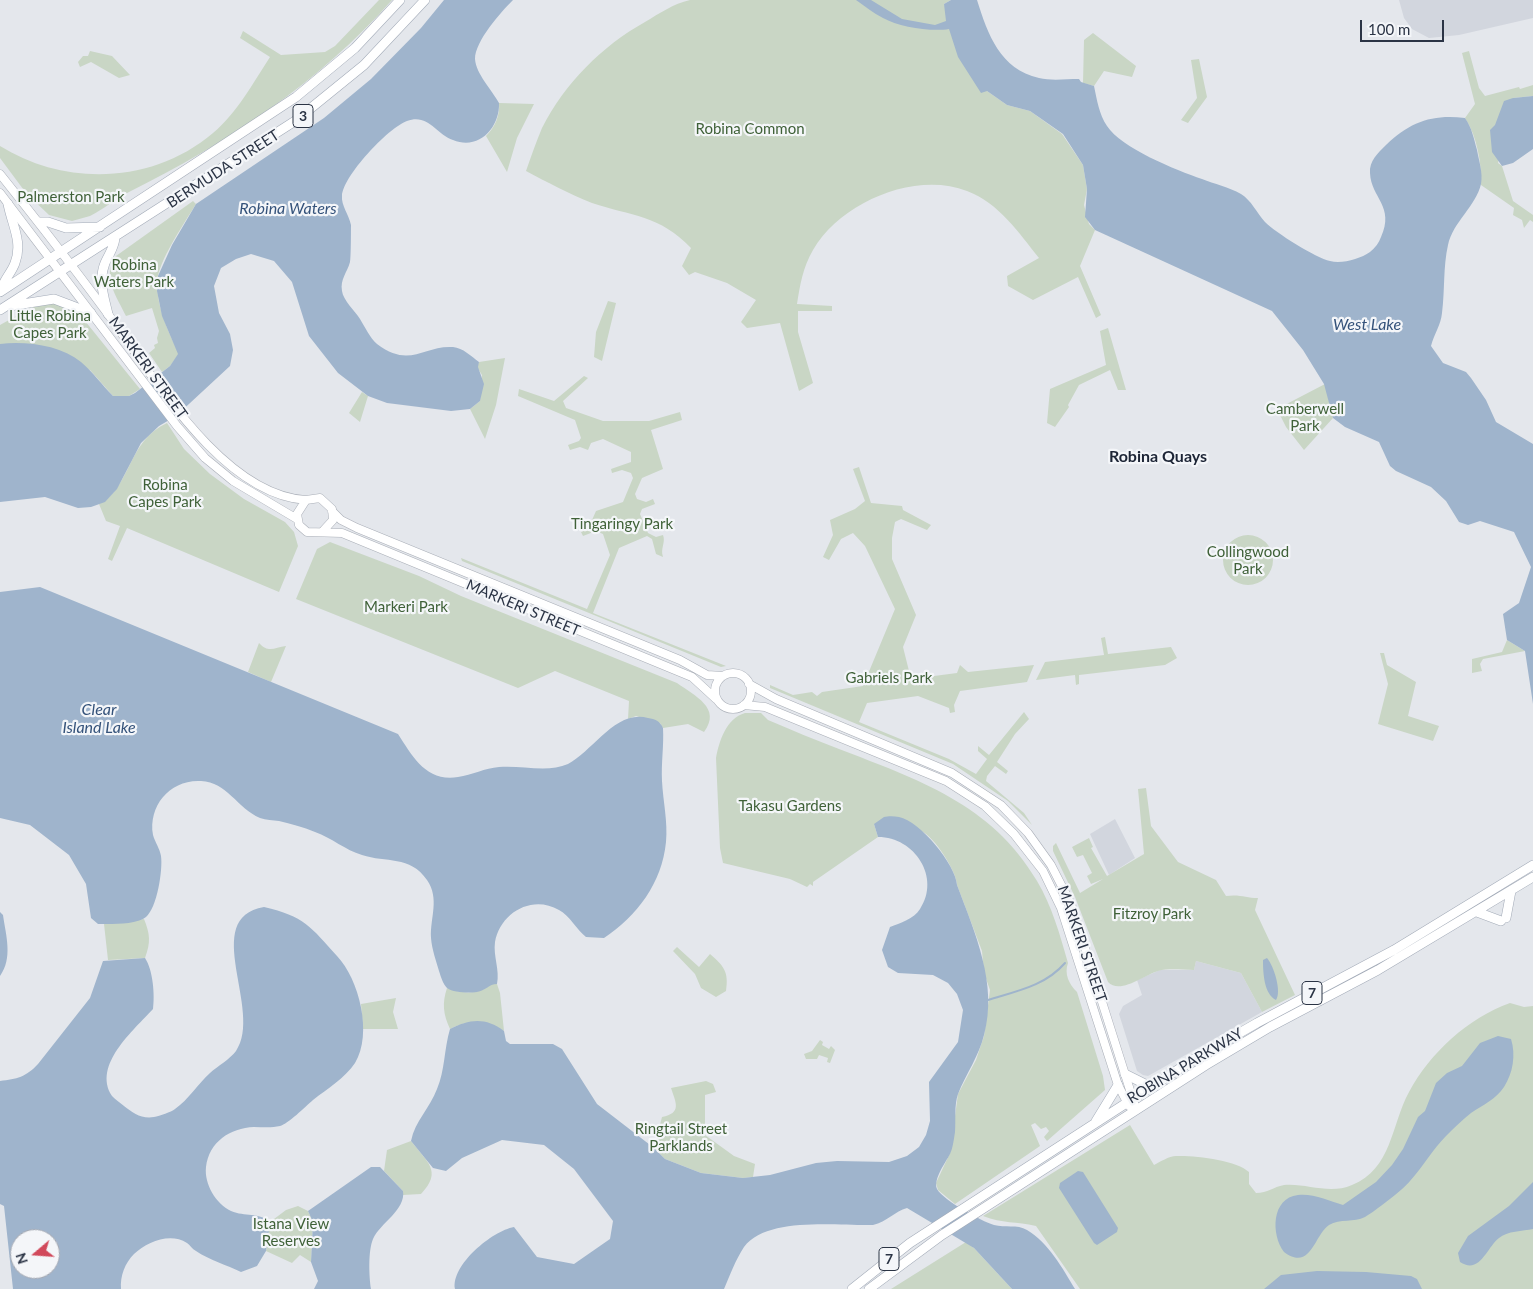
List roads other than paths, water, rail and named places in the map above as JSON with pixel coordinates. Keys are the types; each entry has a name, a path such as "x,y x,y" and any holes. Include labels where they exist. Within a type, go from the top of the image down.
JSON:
{"main road":[{"name":"BERMUDA STREET","path":"1,292 296,97 355,48 400,0"},
{"name":"BERMUDA STREET","path":"4,308 61,274 276,134 317,105 378,52 425,0"},
{"name":"MARKERI STREET","path":"0,174 40,222 185,419 212,450 241,474 280,496 306,500"},
{"name":"MARKERI STREET","path":"0,193 177,426 205,458 233,481 297,519"},
{"path":"1,292 3,282 15,264 18,248 17,233 8,204"},
{"path":"40,222 48,222 66,228 100,227"},
{"path":"108,314 102,278 104,265 114,249 116,238"},
{"path":"4,308 54,299 91,313"},
{"path":"320,498 329,504 332,511 330,525 322,532 307,532 297,519 299,508 306,500 320,498"},
{"name":"MARKERI STREET","path":"332,511 341,520 357,528 680,660 707,675 723,676"},
{"name":"MARKERI STREET","path":"322,532 342,533 692,677 716,699"},
{"path":"737,674 744,677 749,684 750,696 744,705 731,709 722,706 716,699 716,684 723,676 737,674"},
{"name":"MARKERI STREET","path":"749,684 776,699 952,773 988,796 1013,817 1035,842 1051,865 1071,904 1125,1074 1134,1111"},
{"name":"MARKERI STREET","path":"744,705 765,707 946,781 984,806 1014,834 1034,858 1061,908 1118,1085 1130,1100"},
{"name":"ROBINA PARKWAY","path":"852,1289 928,1231 1130,1100 1257,1023 1394,950 1533,865"},
{"name":"ROBINA PARKWAY","path":"869,1289 942,1235 1134,1111 1270,1027 1378,970 1478,912 1533,877"},
{"path":"1478,912 1504,920 1511,891"},
{"path":"1125,1074 1151,1087"},
{"path":"1096,1122 1118,1085"}],"water":[{"name":"Robina Waters","path":"444,0 513,0 484,36 479,44 475,59 481,76 499,103 496,120 486,135 471,142 462,143 447,137 432,125 421,120 407,121 389,133 358,165 344,187 342,196 351,225 350,260 343,279 342,291 347,302 372,339 389,351 399,355 408,355 443,347 453,347 464,351 479,362 478,367 484,384 480,401 470,409 451,411 387,403 368,396 338,373 309,336 292,282 274,261 251,254 236,259 221,268 214,286 219,313 230,334 233,350 230,366 176,416 159,426 141,443 117,489 105,502 91,507 78,508 45,497 0,502 0,344 32,344 53,348 73,356 113,396 129,396 135,393 170,366 178,354 162,316 157,291 158,276 172,245 196,204 324,118 371,79 421,28"},
{"name":"West Lake","path":"856,0 871,0 902,19 935,25 946,21 944,4 951,0 977,0 997,49 1014,67 1026,74 1039,78 1054,80 1079,79 1081,82 1094,86 1104,121 1114,134 1124,142 1164,164 1241,194 1270,227 1306,250 1335,262 1351,260 1366,255 1377,245 1380,239 1385,226 1384,210 1371,182 1370,169 1380,151 1395,137 1422,121 1442,117 1465,118 1477,150 1481,171 1481,184 1448,245 1441,317 1431,346 1443,363 1466,372 1486,400 1496,422 1533,444 1533,704 1525,651 1507,640 1503,614 1519,603 1531,567 1514,532 1480,521 1468,525 1459,522 1446,501 1431,487 1396,471 1390,466 1379,442 1345,427 1333,418 1324,384 1303,350 1272,311 1095,230 1085,217 1087,189 1083,165 1063,134 1030,111 1007,105 987,91 981,93 958,57 949,29 924,29 898,24 879,16"},
{"path":"1533,96 1533,149 1513,163 1502,166 1492,152 1490,130 1495,125 1504,101"},
{"name":"Clear Island Lake","path":"40,587 398,734 415,759 429,772 437,776 447,778 458,777 499,767 560,767 577,758 615,725 636,717 655,720 663,728 662,781 666,819 666,842 664,857 653,885 637,909 604,938 586,937 563,913 549,906 528,905 519,909 503,923 495,942 497,984 477,992 454,991 447,988 443,982 434,955 431,938 434,908 433,894 427,880 420,872 405,863 356,853 306,829 279,821 260,818 252,814 218,786 210,782 201,781 180,784 171,789 158,804 154,814 152,824 153,835 160,853 161,870 156,897 150,912 142,920 123,924 98,924 91,918 86,884 69,855 30,825 0,818 0,592"},
{"path":"884,817 897,817 917,826 944,856 955,876 971,922 986,978 988,1016 984,1035 958,1094 953,1146 938,1176 937,1189 954,1204 980,1219 994,1225 1023,1228 1035,1235 1054,1256 1075,1289 1012,1289 974,1248 907,1208 883,1222 873,1225 804,1225 769,1231 755,1237 744,1247 724,1289 455,1289 455,1280 466,1260 485,1242 505,1230 514,1227 537,1257 574,1264 610,1239 613,1221 574,1169 544,1145 502,1140 462,1158 446,1171 433,1168 411,1141 416,1127 440,1082 450,1029 464,1023 477,1021 491,1023 504,1031 506,1041 510,1044 553,1044 562,1049 597,1104 654,1148 665,1159 701,1173 743,1178 770,1175 816,1163 837,1161 889,1162 907,1156 919,1147 926,1135 930,1121 929,1082 958,1042 963,1010 957,994 948,983 933,975 898,973 888,967 882,950 890,927 906,920 920,909 926,897 928,885 921,861 913,852 903,844 891,839 878,837 874,824"},
{"path":"264,907 289,914 306,924 337,956 352,978 361,1007 363,1022 363,1037 360,1051 355,1063 341,1078 283,1125 237,1130 222,1138 211,1150 206,1167 207,1180 212,1193 220,1204 231,1211 261,1217 270,1222 266,1251 257,1266 241,1272 212,1260 193,1249 187,1243 173,1238 166,1238 152,1242 134,1254 122,1275 121,1289 13,1289 12,1279 60,1279 60,1229 10,1229 10,1261 4,1206 0,1204 0,1081 21,1077 38,1064 90,998 103,961 145,958 153,983 153,1009 126,1038 111,1060 107,1072 107,1084 113,1097 138,1115 156,1116 175,1109 210,1073 236,1051 243,1034 243,1013 234,947 236,929 245,915"},
{"path":"0,912 3,915 8,947 6,962 0,976"},
{"path":"1267,958 1276,979 1278,996 1276,1000 1269,993 1265,983 1263,960"},
{"path":"1498,1036 1511,1039 1513,1045 1513,1064 1510,1076 1497,1095 1458,1124 1441,1141 1407,1184 1375,1210 1361,1219 1329,1225 1311,1250 1300,1258 1293,1257 1284,1252 1277,1236 1276,1227 1278,1210 1283,1203 1289,1198 1298,1195 1309,1195 1343,1205 1376,1182 1392,1165 1403,1149 1418,1117 1425,1111 1436,1083 1447,1073 1462,1066 1480,1043"},
{"path":"371,1167 380,1167 403,1191 403,1198 397,1210 376,1233 371,1244 369,1271 371,1289 314,1289 318,1281 311,1262 313,1222 308,1211"},
{"path":"1078,1171 1083,1172 1118,1228 1117,1232 1097,1245 1059,1188 1060,1183"},
{"path":"1533,1182 1533,1229 1502,1236 1473,1265 1460,1262 1458,1253 1468,1236 1509,1206"},
{"path":"1317,1271 1366,1272 1411,1276 1417,1279 1422,1289 1264,1289 1281,1275"}],"waterway":[{"path":"988,1000 1030,987 1049,977 1065,963"}],"district":[{"name":"Robina Quays","path":"1158,457"}],"park label":[{"name":"Robina Common","path":"750,129"},
{"name":"Palmerston Park","path":"71,197"},
{"name":"Robina Waters Park","path":"134,274"},
{"name":"Little Robina Capes Park","path":"50,324"},
{"name":"Camberwell Park","path":"1305,418"},
{"name":"Robina Capes Park","path":"165,494"},
{"name":"Tingaringy Park","path":"622,524"},
{"name":"Collingwood Park","path":"1248,560"},
{"name":"Markeri Park","path":"406,607"},
{"name":"Gabriels Park","path":"889,678"},
{"name":"Takasu Gardens","path":"790,806"},
{"name":"Fitzroy Park","path":"1152,914"},
{"name":"Ringtail Street Parklands","path":"681,1138"},
{"name":"Istana View Reserves","path":"291,1232"}]}
